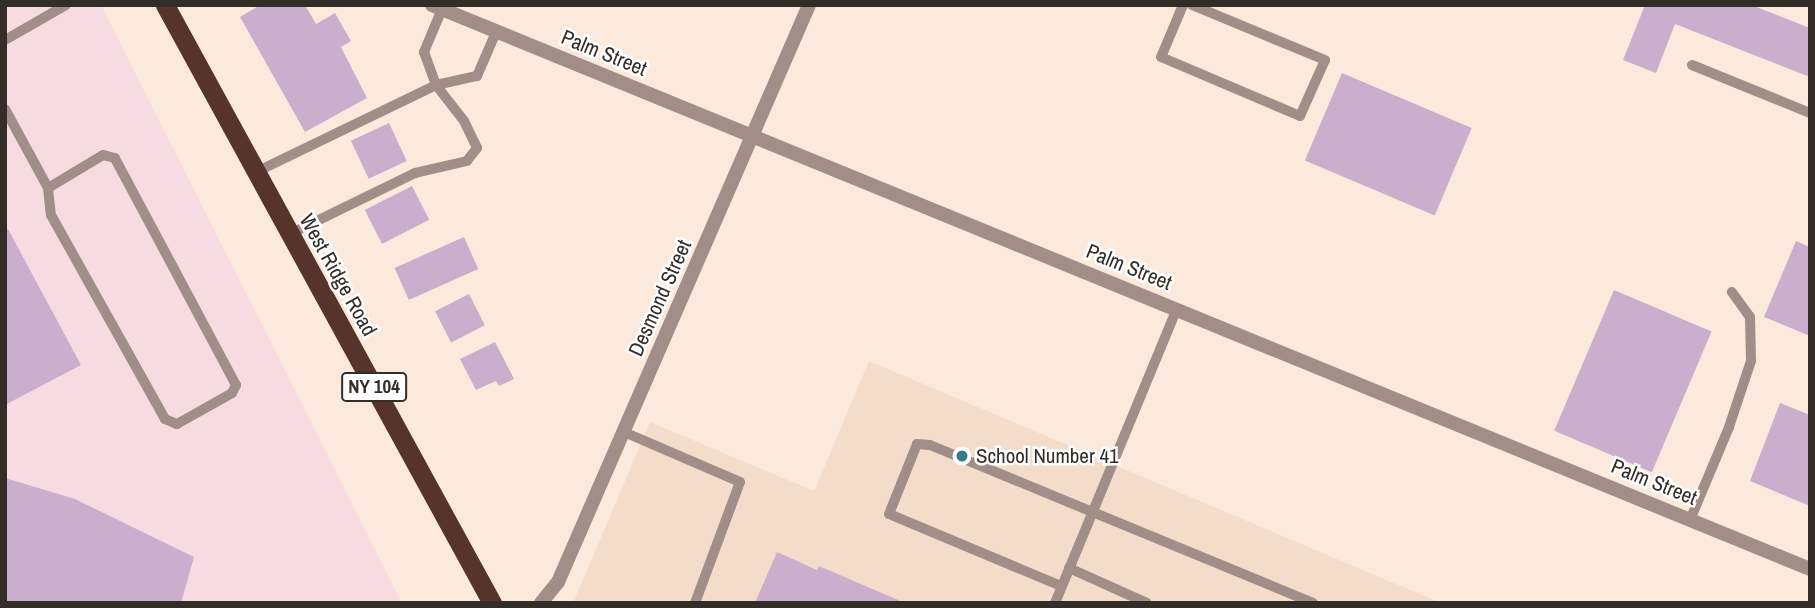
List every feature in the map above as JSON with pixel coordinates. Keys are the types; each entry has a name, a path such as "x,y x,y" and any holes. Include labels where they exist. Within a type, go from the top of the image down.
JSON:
{"highway":[{"name":"West Ridge Road","path":"165,5 492,603"}],"street":[{"name":"Desmond Street","path":"541,603 558,582 809,5"},
{"name":"Palm Street","path":"437,7 1810,569"}],"lane":[{"path":"5,40 66,5"},
{"path":"1182,5 1161,57 1300,116 1325,60 1192,5"},
{"path":"289,234 415,173 467,161 477,149 464,121 436,85 424,52 437,7"},
{"path":"256,172 436,85 477,76 496,32"},
{"path":"1692,65 1810,113"},
{"path":"5,109 48,188 51,215 165,419 177,424 232,393 236,385 114,158 103,155 48,188"},
{"path":"1690,520 1729,426 1752,361 1750,317 1732,292"},
{"path":"1055,603 1177,309"},
{"path":"624,432 740,482 695,603"},
{"path":"1061,586 889,513 917,444 930,445 1313,603"},
{"path":"1069,568 1147,603"}],"shaded area":[{"path":"5,5 101,5 402,603 5,603"},
{"name":"School Number 41","path":"869,361 1441,603 573,603 650,422 814,491"}],"building":[{"path":"260,5 305,5 316,24 335,13 351,41 341,47 367,98 305,132 240,17"},
{"path":"1645,5 1751,5 1810,28 1810,77 1675,24 1656,73 1623,60"},
{"path":"1342,73 1472,128 1435,216 1305,160"},
{"path":"389,123 407,161 369,179 351,141"},
{"path":"412,186 429,220 382,244 365,210"},
{"path":"8,229 81,365 5,405 5,231"},
{"path":"464,237 478,269 409,300 395,268"},
{"path":"1796,241 1810,247 1810,336 1764,317"},
{"path":"1614,290 1712,331 1652,472 1554,431"},
{"path":"469,294 485,325 451,342 435,311"},
{"path":"495,342 514,379 499,386 496,381 476,390 460,359"},
{"path":"1780,403 1810,415 1810,506 1750,481"},
{"path":"5,478 75,499 194,557 181,603 5,603"},
{"path":"777,552 817,570 819,566 905,603 755,603"}],"place":[{"name":"School Number 41","path":"962,456"}]}
